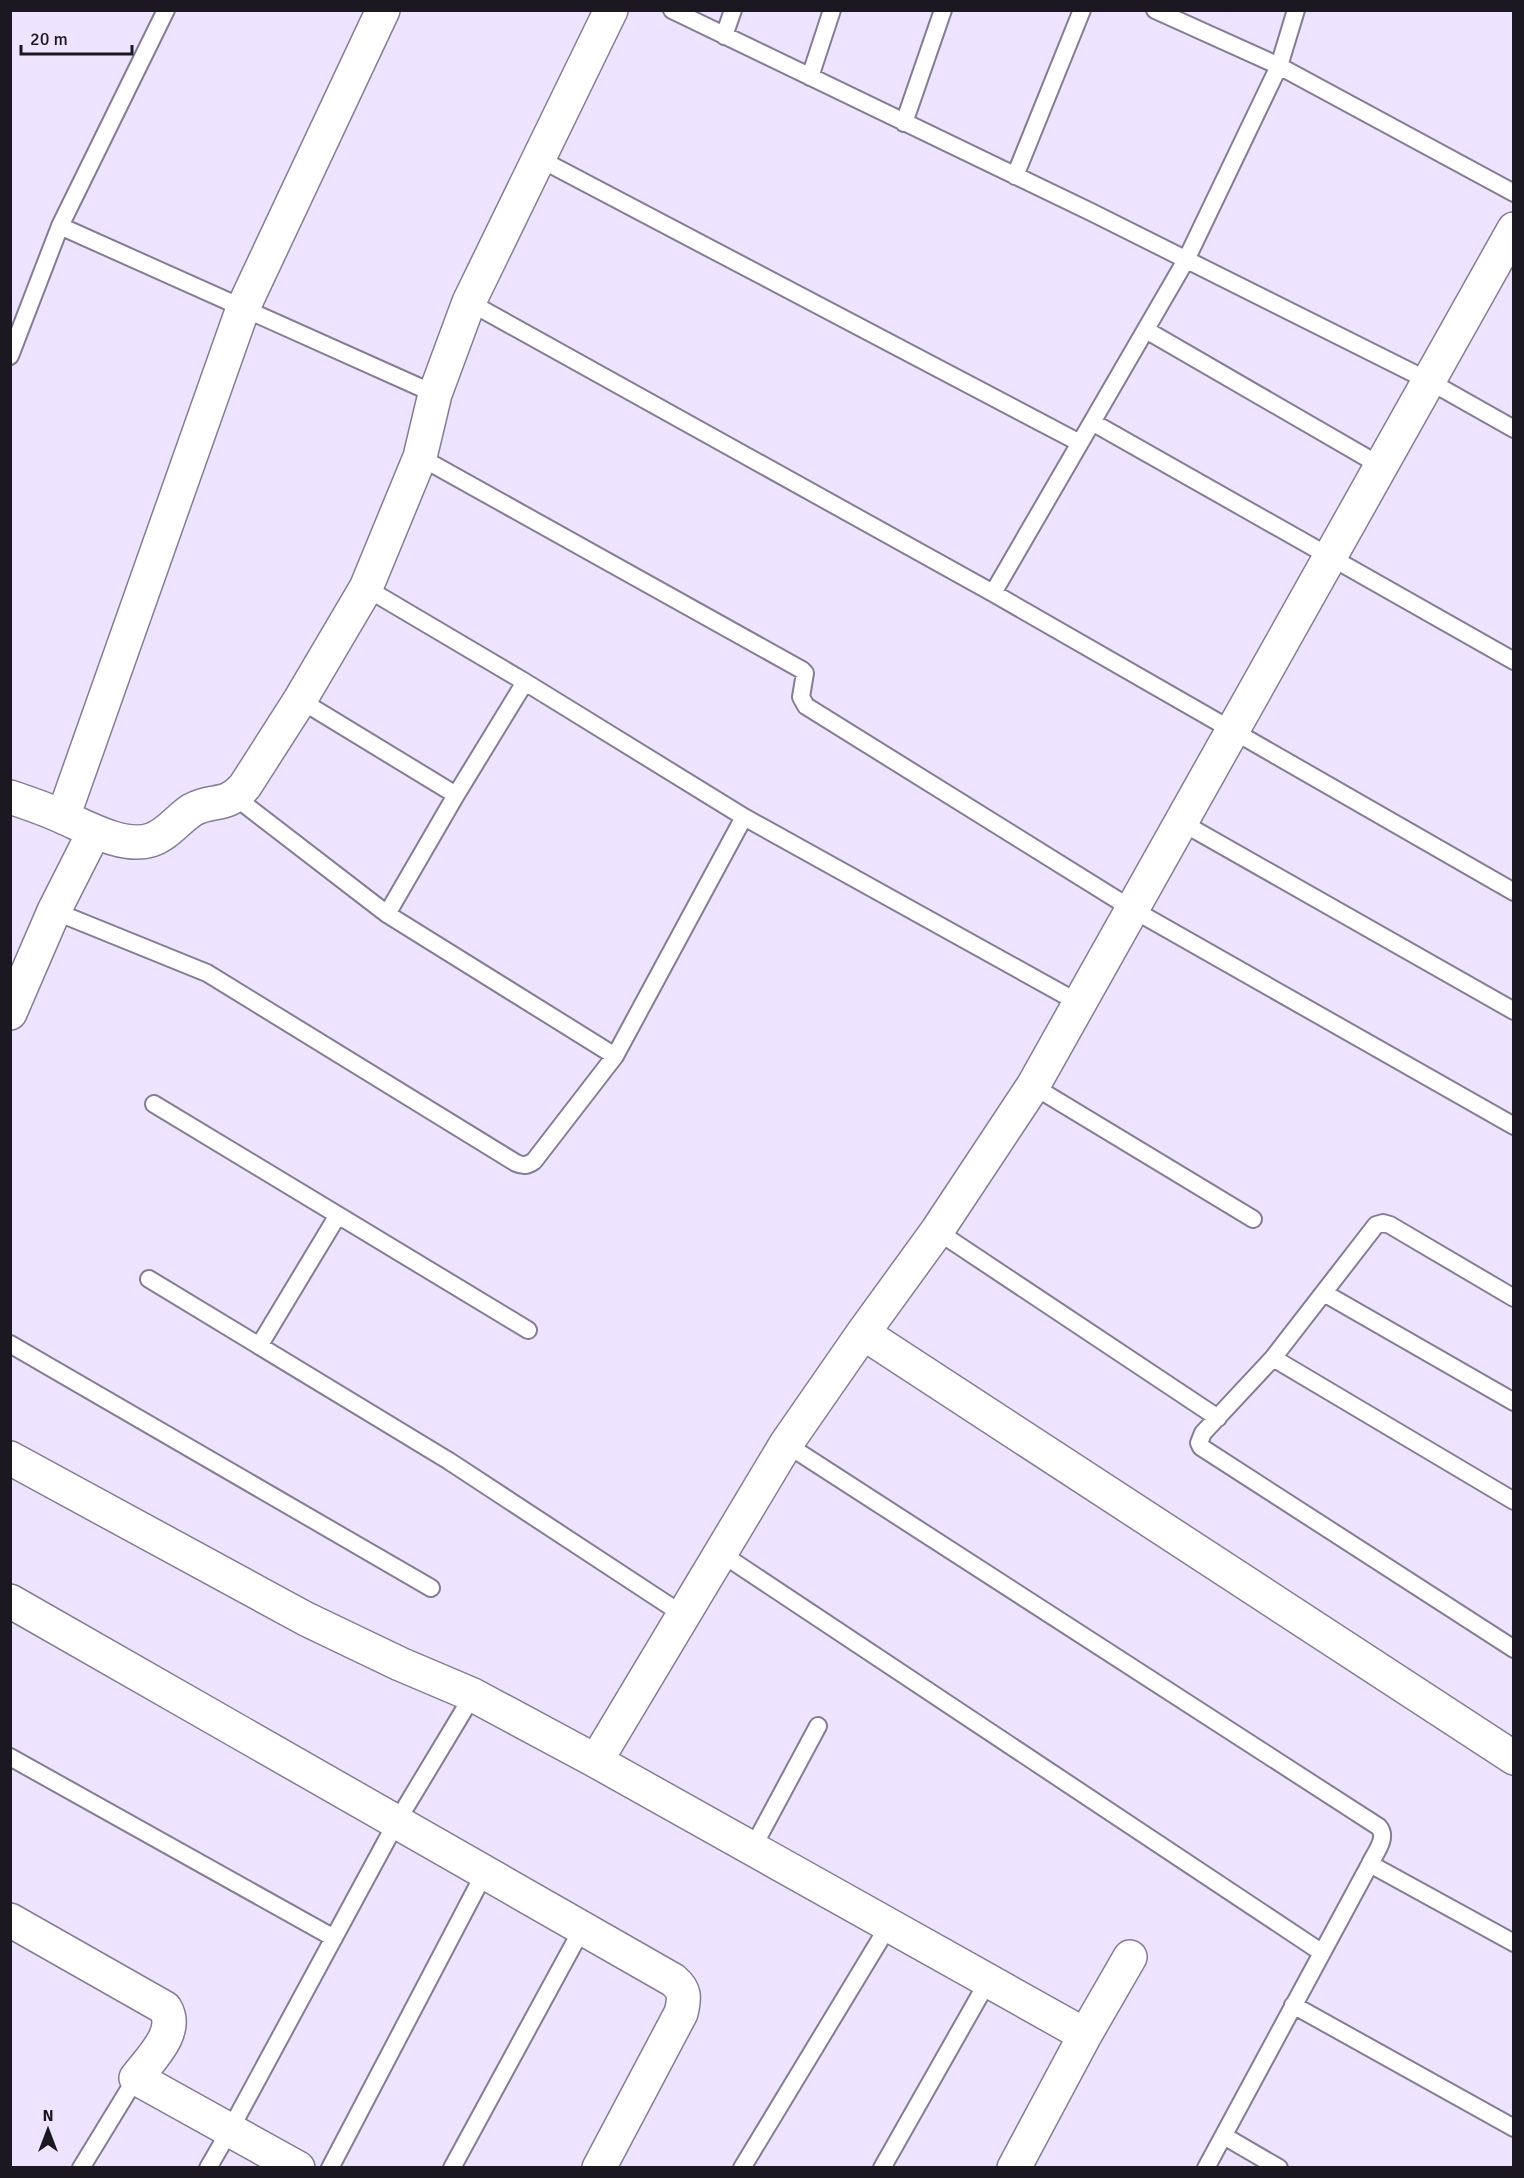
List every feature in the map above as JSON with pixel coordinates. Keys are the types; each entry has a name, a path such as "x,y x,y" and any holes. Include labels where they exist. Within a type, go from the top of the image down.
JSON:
{"street":[{"path":"63,817 243,308 383,10"},
{"path":"10,797 63,817 94,832 126,841 150,841 190,811 206,804 235,797 245,786 300,700 366,588 420,457 435,394 469,302 611,10"},
{"path":"596,1761 786,1444 937,1231 1033,1086 1514,229"},
{"path":"10,1013 54,911 94,832"},
{"path":"863,1333 1514,1758"},
{"path":"10,1458 306,1619 473,1695 596,1761 1085,2035"},
{"path":"10,1601 673,1980 682,1988 685,1999 681,2013 599,2168"},
{"path":"10,1920 165,2008 170,2016 169,2032 136,2078 298,2168"},
{"path":"1014,2168 1085,2035 1130,1957"}],"lane":[{"path":"10,356 60,226 166,10"},
{"path":"672,10 1186,260 1429,381 1514,429"},
{"path":"724,36 733,10"},
{"path":"810,76 832,10"},
{"path":"904,123 943,10"},
{"path":"1015,176 1082,10"},
{"path":"1155,10 1182,16 1514,194"},
{"path":"993,593 1186,260 1279,66 1296,10"},
{"path":"540,159 1080,443"},
{"path":"60,226 435,394"},
{"path":"469,302 993,593 1514,892"},
{"path":"1146,330 1381,466"},
{"path":"1092,422 1514,661"},
{"path":"420,457 802,670 806,678 801,697 806,705 1132,909 1514,1126"},
{"path":"366,588 525,682 744,817 1079,1003"},
{"path":"387,914 525,682"},
{"path":"300,700 456,795"},
{"path":"235,797 387,914 615,1056"},
{"path":"54,911 207,973 522,1166 534,1161 615,1056 744,817"},
{"path":"1181,822 1514,1011"},
{"path":"1033,1086 1253,1219"},
{"path":"154,1104 528,1330"},
{"path":"259,1346 338,1215"},
{"path":"1514,1298 1390,1225 1383,1223 1376,1225 1273,1358 1203,1433 1199,1443 1514,1649"},
{"path":"937,1231 1218,1418"},
{"path":"149,1279 449,1461 685,1616"},
{"path":"1324,1293 1514,1402"},
{"path":"10,1344 431,1588"},
{"path":"1273,1358 1514,1501"},
{"path":"786,1444 1379,1827 1383,1836 1370,1864 1206,2168"},
{"path":"722,1554 1321,1952"},
{"path":"208,2168 396,1823 473,1695"},
{"path":"752,1849 818,1726"},
{"path":"10,1757 334,1938"},
{"path":"1370,1864 1514,1943"},
{"path":"330,2168 484,1874"},
{"path":"742,2168 889,1925"},
{"path":"452,2168 582,1929"},
{"path":"882,2168 988,1981"},
{"path":"1293,2005 1514,2128"},
{"path":"81,2168 136,2078"},
{"path":"1224,2136 1278,2168"}]}
